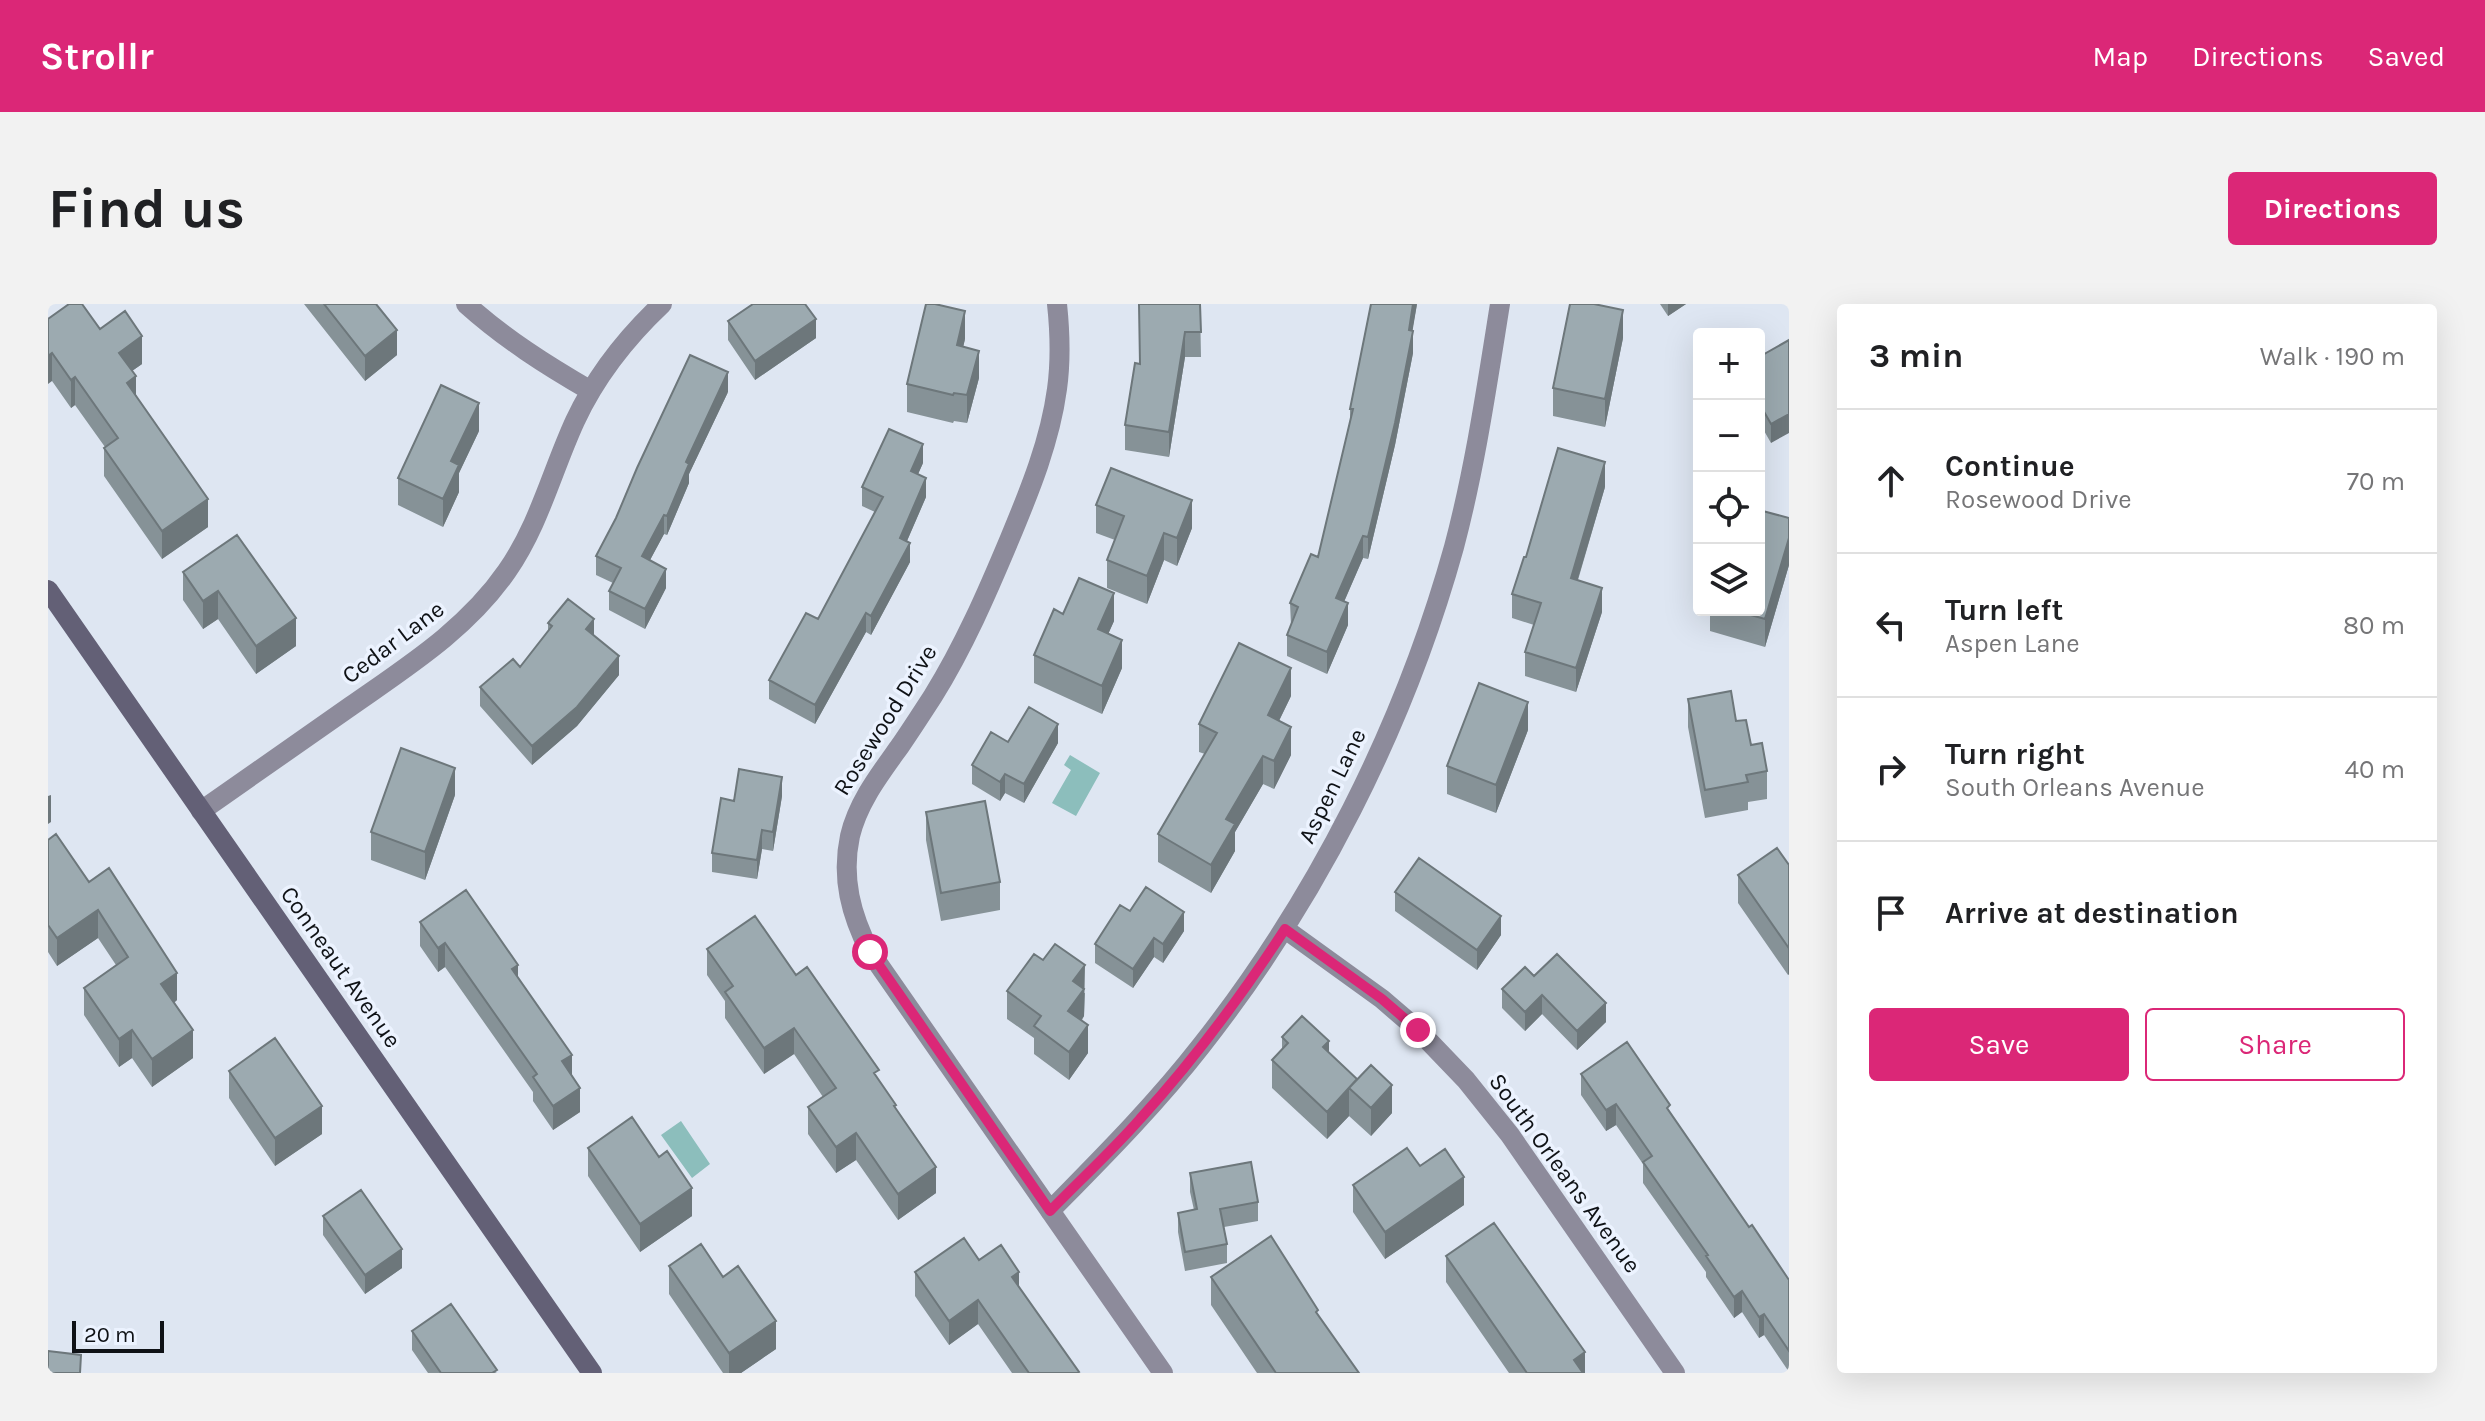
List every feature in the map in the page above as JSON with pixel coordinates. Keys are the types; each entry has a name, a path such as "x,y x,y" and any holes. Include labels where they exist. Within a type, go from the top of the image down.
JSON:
{"street":[{"path":"466,304 510,341 591,391"},
{"name":"Cedar Lane","path":"201,811 427,653 476,609 507,571 532,529 575,421 591,391 626,341 662,304"},
{"name":"Rosewood Drive","path":"1057,304 1060,341 1058,387 1049,433 1029,490 982,605 948,671 869,790 858,812 850,835 846,871 851,907 870,952 1163,1373"},
{"name":"Aspen Lane","path":"1050,1211 1140,1119 1201,1047 1285,929 1341,830 1391,724 1426,637 1454,547 1479,432 1500,304"},
{"name":"Conneaut Avenue","path":"48,590 592,1373"},
{"name":"South Orleans Avenue","path":"1285,929 1382,999 1418,1030 1466,1080 1510,1135 1675,1373"}],"shaded area":[{"path":"1070,755 1100,773 1076,816 1052,803 1071,770 1064,765"},
{"path":"681,1121 710,1164 692,1178 661,1135"}],"building":[{"path":"69,304 82,304 100,329 125,311 142,336 119,353 136,376 127,383 208,499 162,531 104,448 118,438 75,377 71,380 52,353 48,356 48,319"},
{"path":"324,304 376,304 397,330 365,356"},
{"path":"753,304 805,304 816,319 755,361 728,321"},
{"path":"926,304 965,311 957,345 979,351 967,395 953,395 907,384"},
{"path":"1139,304 1200,304 1201,332 1185,332 1169,432 1125,425 1135,363 1140,364"},
{"path":"1371,304 1413,304 1409,330 1413,331 1368,537 1363,536 1336,598 1348,603 1327,652 1287,635 1298,607 1290,603 1311,554 1318,557 1353,409 1350,409"},
{"path":"1570,304 1594,304 1623,310 1605,399 1553,388"},
{"path":"1789,340 1789,414 1771,424 1765,414 1765,354"},
{"path":"690,355 728,372 686,462 689,464 667,516 664,515 642,556 666,569 645,609 609,591 621,568 596,556"},
{"path":"441,385 479,403 451,461 459,465 443,499 398,478"},
{"path":"889,429 923,444 911,471 926,478 900,538 910,543 871,616 866,613 815,705 769,680 806,613 818,619 883,497 862,487"},
{"path":"1558,448 1605,462 1571,578 1602,588 1576,668 1525,652 1541,603 1512,594"},
{"path":"1111,468 1192,500 1177,538 1164,533 1147,576 1107,560 1124,516 1096,505"},
{"path":"1765,512 1789,518 1789,538 1765,619 1754,616 1765,616"},
{"path":"237,535 296,618 256,646 218,591 203,601 183,572"},
{"path":"1079,578 1114,593 1098,629 1122,640 1102,686 1034,655 1054,609 1063,614"},
{"path":"568,599 594,619 586,629 619,656 577,707 532,746 480,687 513,659 520,667 552,626 548,623"},
{"path":"1239,643 1291,668 1268,715 1291,727 1274,761 1263,756 1226,819 1235,824 1211,865 1158,834 1217,733 1199,724"},
{"path":"1479,683 1528,702 1496,785 1447,766"},
{"path":"1731,691 1736,721 1746,720 1751,745 1762,743 1767,771 1746,775 1748,782 1705,790 1688,699"},
{"path":"1029,707 1058,724 1024,784 1005,774 1000,782 972,765 991,732 1008,742"},
{"path":"401,748 455,768 425,852 371,832"},
{"path":"739,769 782,777 773,832 762,830 757,860 712,853 721,798 734,801"},
{"path":"985,801 1000,882 941,893 926,812"},
{"path":"56,834 89,882 109,868 177,973 161,984 193,1030 152,1059 132,1030 119,1039 84,988 128,957 98,910 57,938 48,925 48,840"},
{"path":"1777,848 1789,865 1788,947 1738,875"},
{"path":"1419,858 1501,916 1477,950 1395,892"},
{"path":"1146,887 1184,912 1163,944 1154,938 1133,969 1095,944 1120,905 1130,911"},
{"path":"466,890 518,965 512,969 572,1055 562,1061 580,1088 553,1106 533,1077 537,1074 445,943 438,948 420,922"},
{"path":"755,916 796,975 807,967 879,1070 874,1073 936,1167 898,1194 856,1133 836,1147 808,1107 836,1088 794,1028 764,1048 725,992 733,986 707,949"},
{"path":"1055,944 1085,965 1073,981 1084,989 1068,1011 1088,1025 1069,1052 1034,1026 1041,1016 1007,991 1034,954 1043,960"},
{"path":"1557,954 1606,1003 1577,1031 1542,995 1525,1012 1502,989 1525,967 1534,976"},
{"path":"1302,1016 1329,1041 1323,1047 1357,1079 1327,1112 1272,1060 1288,1043 1282,1037"},
{"path":"275,1038 322,1106 275,1138 229,1071"},
{"path":"1627,1042 1670,1105 1667,1108 1789,1280 1789,1351 1764,1314 1759,1317 1742,1291 1734,1297 1643,1162 1652,1156 1616,1104 1606,1110 1581,1074"},
{"path":"1371,1065 1392,1085 1371,1108 1349,1088"},
{"path":"632,1117 659,1157 667,1151 692,1188 640,1224 588,1148"},
{"path":"1407,1148 1420,1166 1445,1149 1464,1177 1385,1232 1353,1185"},
{"path":"1251,1162 1258,1202 1220,1209 1227,1244 1185,1252 1178,1213 1197,1209 1190,1173"},
{"path":"361,1190 402,1249 365,1275 323,1216"},
{"path":"1494,1223 1585,1352 1574,1360 1583,1373 1527,1373 1446,1256"},
{"path":"1271,1236 1318,1310 1316,1312 1359,1373 1276,1373 1211,1277"},
{"path":"964,1238 979,1260 1001,1245 1019,1272 1012,1277 1079,1372 1029,1373 978,1300 949,1321 915,1272"},
{"path":"701,1244 723,1277 738,1266 776,1321 729,1353 669,1266"},
{"path":"451,1304 497,1370 492,1373 441,1373 412,1331"},
{"path":"48,1351 81,1355 80,1373 48,1373"}],"route":[{"path":"870,952 1050,1211 1140,1119 1201,1047 1285,929 1382,999 1418,1030"}]}
